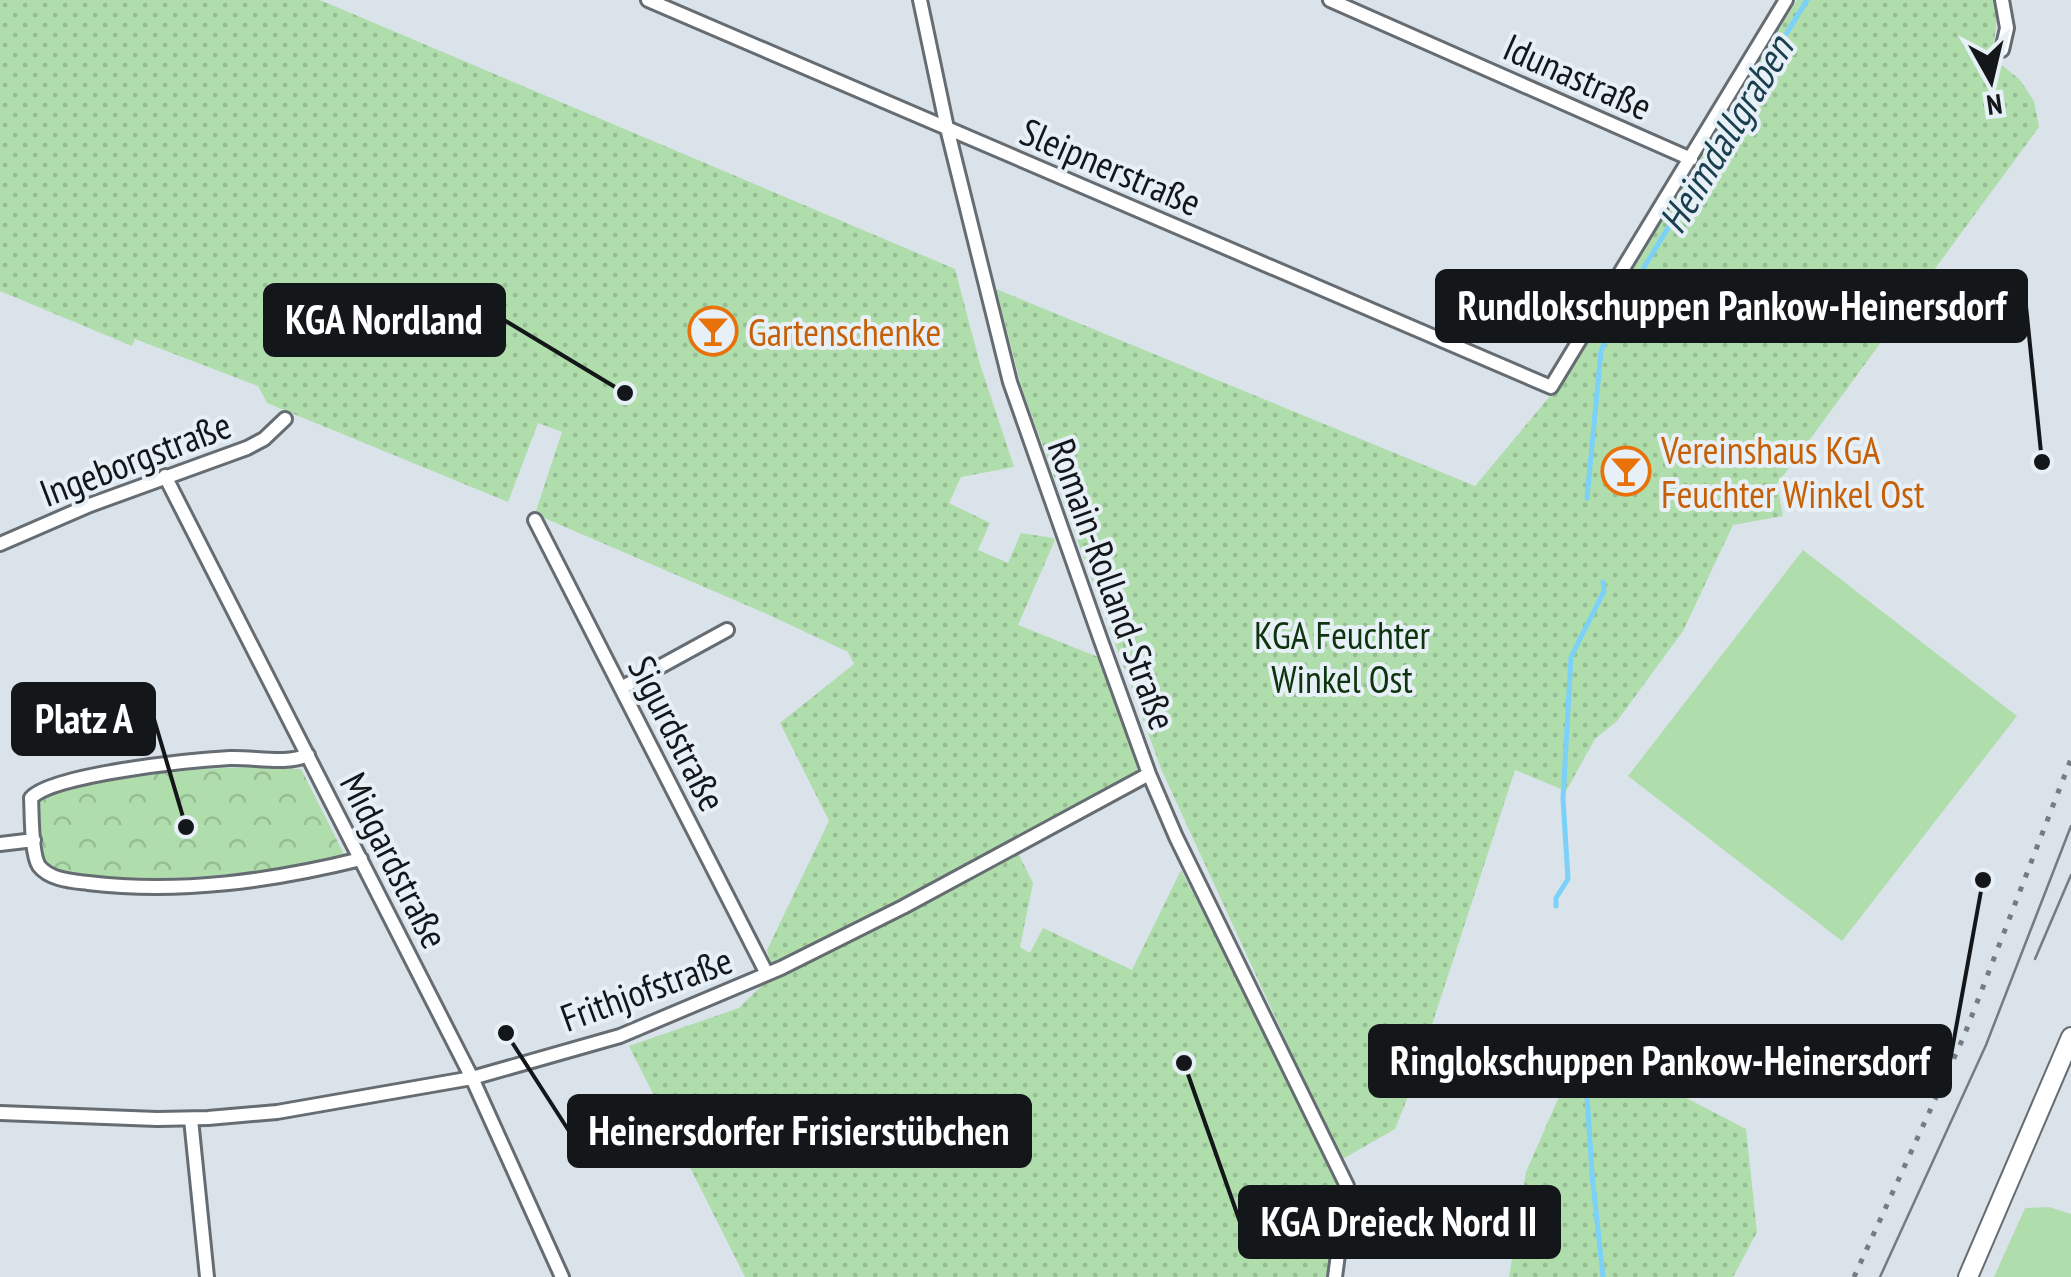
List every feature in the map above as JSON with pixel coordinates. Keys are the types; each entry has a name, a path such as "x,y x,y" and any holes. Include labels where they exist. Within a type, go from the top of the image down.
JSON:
{"main road":[{"path":"1968,1277 2071,1037"}],"street":[{"name":"Sleipnerstraße","path":"648,0 1551,386 1691,159"},
{"name":"Romain-Rolland-Straße","path":"920,0 947,128 1010,382 1149,774 1176,837 1348,1186 1335,1277"},
{"name":"Idunastraße","path":"1330,0 1691,159"},
{"path":"1691,159 1786,0"},
{"path":"2002,0 2007,28 2002,50"},
{"name":"Ingeborgstraße","path":"0,544 90,505 247,448 264,439 285,418"},
{"name":"Midgardstraße","path":"166,476 472,1078 562,1277"},
{"name":"Sigurdstraße","path":"535,520 767,974"},
{"path":"622,688 726,630"},
{"path":"308,756 298,760 234,758 186,762 126,770 44,789 30,798 36,860 42,870 64,880 119,887 190,887 294,874 361,858"},
{"name":"Frithjofstraße","path":"0,1113 191,1119 278,1112 472,1078 620,1036 767,974 904,907 1149,774"},
{"path":"0,844 34,840"},
{"path":"191,1119 207,1277"}],"green space":[{"path":"0,0 320,0 955,269 980,364 1014,467 961,477 949,503 990,523 978,550 1008,563 1021,533 1055,540 1018,625 1098,657 1141,763 1133,775 1013,843 1033,883 1020,947 1030,953 1043,928 1132,970 1181,870 1328,1154 1338,1186 1327,1277 745,1277 629,1046 739,1008 773,974 767,950 829,821 780,723 854,664 848,652 535,514 562,432 538,423 508,502 267,403 258,386 135,339 132,346 0,291"},
{"name":"KGA Feuchter Winkel Ost","path":"1797,0 1995,0 1998,12 1992,57 2020,80 2034,101 2039,127 1777,484 1783,516 1733,525 1683,631 1617,721 1595,739 1566,791 1515,770 1395,1129 1341,1160 1162,771 1022,389 996,289 1475,486 1556,389"},
{"path":"1803,550 2017,716 1842,941 1628,776"},
{"path":"250,767 301,769 345,856 195,877 120,877 45,869 38,799 143,776"},
{"path":"1586,1035 1671,1085 1671,1090 1746,1129 1757,1232 1733,1277 1509,1277 1526,1172"},
{"path":"2049,1207 2071,1214 2071,1277 1994,1277 2025,1208"}],"waterway":[{"name":"Heimdallgraben","path":"1587,498 1601,351 1621,305 1807,0"},
{"name":"Heimdallgraben","path":"1556,906 1556,898 1568,879 1563,799 1571,657 1604,591 1603,582"},
{"path":"1596,1055 1586,1080 1603,1277"}],"tram line":[{"path":"1880,1277 1986,1045 2071,826"},
{"path":"2035,959 2071,875"}],"railway":[{"path":"1854,1277 1964,1036 2071,759"}],"place":[{"name":"Gartenschenke","path":"713,331"},
{"name":"KGA Nordland","path":"625,393"},
{"name":"Rundlokschuppen Pankow-Heinersdorf","path":"2042,462"},
{"name":"Vereinshaus KGA Feuchter Winkel Ost","path":"1626,471"},
{"name":"Platz A","path":"186,827"},
{"name":"Ringlokschuppen Pankow-Heinersdorf","path":"1983,880"},
{"name":"Heinersdorfer Frisierstübchen","path":"506,1033"},
{"name":"KGA Dreieck Nord II","path":"1184,1063"}]}
